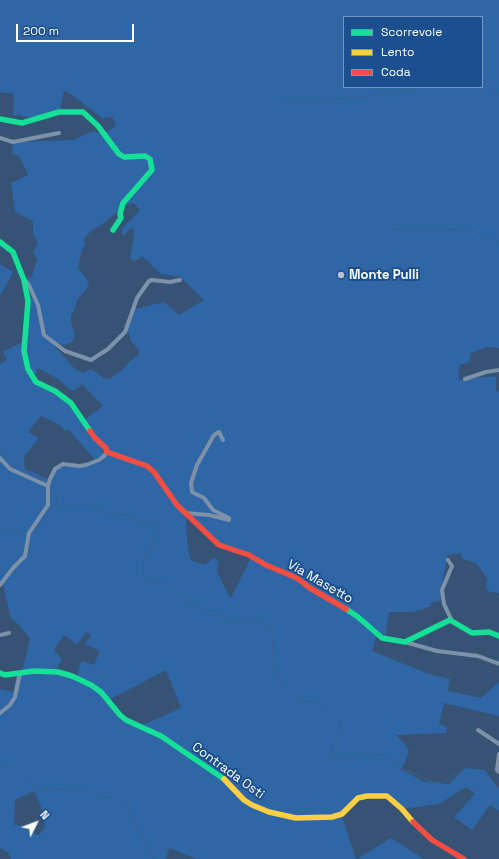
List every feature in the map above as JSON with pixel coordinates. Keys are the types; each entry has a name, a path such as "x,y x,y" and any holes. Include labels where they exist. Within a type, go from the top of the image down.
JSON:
{"street":[{"path":"0,119 22,124 59,112 83,112 98,126 119,154 124,157 145,156 150,159 152,170 123,203 120,214 121,218 113,230"},
{"path":"0,138 13,142 59,133"},
{"path":"0,242 13,252 24,280 28,301 24,352 28,369 36,382 55,391 71,403 95,438 106,448 107,452 99,460 78,466 63,464 55,469 48,486 48,505 29,533 25,556 12,568 0,585"},
{"path":"24,280 28,283 38,305 44,335 65,351 91,360 108,350 125,332 137,298 149,281 170,282 180,280"},
{"path":"465,379 486,372 499,370"},
{"path":"185,513 229,520 229,518 213,510 204,498 192,492 191,483 197,465 214,435 219,432 223,440"},
{"name":"Via Masetto","path":"107,452 147,466 154,472 177,506 219,544 249,555 266,566 297,578 310,588 358,617 382,638 404,642"},
{"path":"0,458 10,469 48,486"},
{"path":"448,560 452,566 442,590 444,604 452,621"},
{"path":"404,642 447,621 457,623 472,633 489,632 499,636"},
{"path":"0,634 9,633"},
{"path":"404,642 437,651 478,656 499,664"},
{"name":"Contrada Osti","path":"0,673 6,675 34,671 58,672 72,676 91,685 101,692 126,720 161,736 226,780 244,800 257,808 269,812 296,818 332,817 342,814 349,809 358,798 367,796 387,796 402,808 410,819 432,840 464,859"},
{"path":"0,713 10,705 16,697 20,673"},
{"path":"478,730 499,744"},
{"path":"499,754 497,770 499,772"}],"shaded area":[{"path":"0,0 499,0 499,348 487,347 471,353 469,362 460,365 458,371 459,380 496,376 496,391 499,392 499,593 490,592 486,588 487,579 475,563 464,560 461,553 448,555 441,588 442,600 430,603 431,606 413,612 389,612 385,637 377,635 372,651 429,674 450,679 448,691 481,698 499,682 499,716 444,703 439,724 447,727 446,733 396,735 405,744 409,751 401,769 424,782 449,784 465,768 485,770 499,790 499,811 490,805 472,830 454,817 475,794 466,787 439,804 403,809 386,796 361,796 341,814 356,859 197,859 169,848 166,859 11,859 9,853 0,848 0,689 13,692 17,673 22,673 30,638 11,618 2,581 0,585 0,364 7,360 3,352 24,341 28,309 24,280 32,276 37,259 33,253 38,243 33,234 33,221 15,212 11,183 28,175 19,156 12,153 13,142 73,140 94,131 103,135 116,126 112,117 102,118 71,94 64,91 60,111 32,117 13,115 14,94 0,92","holes":["134,203 140,210 122,229 123,237 130,229 133,228 134,235 130,258 134,262 142,256 161,274 180,277 204,300 179,315 164,302 135,309 125,328 130,335 130,340 139,350 139,355 130,361 121,371 109,379 104,378 91,369 83,373 74,368 52,343 56,342 62,345 71,343 75,335 71,323 71,315 74,311 77,300 87,288 89,282 78,268 82,249 85,245 84,239 90,232 119,211 121,206","38,368 58,379 72,391 82,384 103,406 84,420 58,392 41,384 34,377","41,416 60,425 65,431 69,430 96,461 77,466 64,463 52,473 50,480 26,470 24,465 25,455 39,438 28,432","186,517 219,544 251,557 231,598 217,572 218,561 216,558 212,559 206,564 192,561 189,554","86,632 91,635 85,644 100,651 94,665 81,661 77,677 56,670 62,659 54,650 64,635 77,645","166,670 181,708 141,726 121,714 109,700","34,791 41,806 45,827 40,834 37,835 24,826 14,825 15,800"]},
{"path":"0,264 13,272 0,296"},
{"path":"391,838 424,859 357,859"}],"waterway":[{"path":"483,85 487,86 499,95"},
{"path":"281,102 326,101 394,93 418,88"},
{"path":"390,228 409,231 465,229 474,231 499,242"},
{"path":"0,450 12,464 48,481"},
{"path":"51,483 55,490 56,500 59,505 66,507 82,504 90,505 108,513 125,515 141,522 151,522 157,525 159,532 142,566 143,577 147,582 154,584 163,582 182,599 196,606 235,620 252,621 265,624 269,628 273,637 272,663 284,688 298,700 322,704 341,720 341,729 333,746 332,755 337,759 343,759 362,754 378,754 399,766"},
{"path":"34,533 47,516 53,504 58,504"},
{"path":"0,530 27,532"},
{"path":"0,765 11,767 30,784"},
{"path":"403,769 436,783 442,782 458,773 467,775 476,786 499,807"},
{"path":"36,787 86,790 115,799 127,809 153,859"}],"traffic: fast":[{"path":"0,119 22,123 59,112 83,112 98,126 119,154 124,157 145,156 150,159 152,170 123,203 120,214 121,218 113,230"},
{"path":"0,242 13,252 24,280 28,301 24,351 28,369 36,382 55,391 71,403 90,431"},
{"path":"346,609 358,617 382,638 405,642 450,620 472,633 489,632 499,636"},
{"path":"0,673 5,675 34,671 58,672 72,676 91,685 101,692 126,720 161,736 224,779"}],"traffic: slow":[{"path":"224,779 244,800 269,812 296,818 332,817 342,814 358,798 367,796 387,796 402,809 413,822"}],"traffic: jam":[{"path":"90,431 106,448 107,452 147,466 154,472 177,505 219,545 249,555 266,565 297,578 310,588 346,609"},
{"path":"413,822 432,840 464,859"}],"place":[{"name":"Monte Pulli","path":"341,275"}]}
